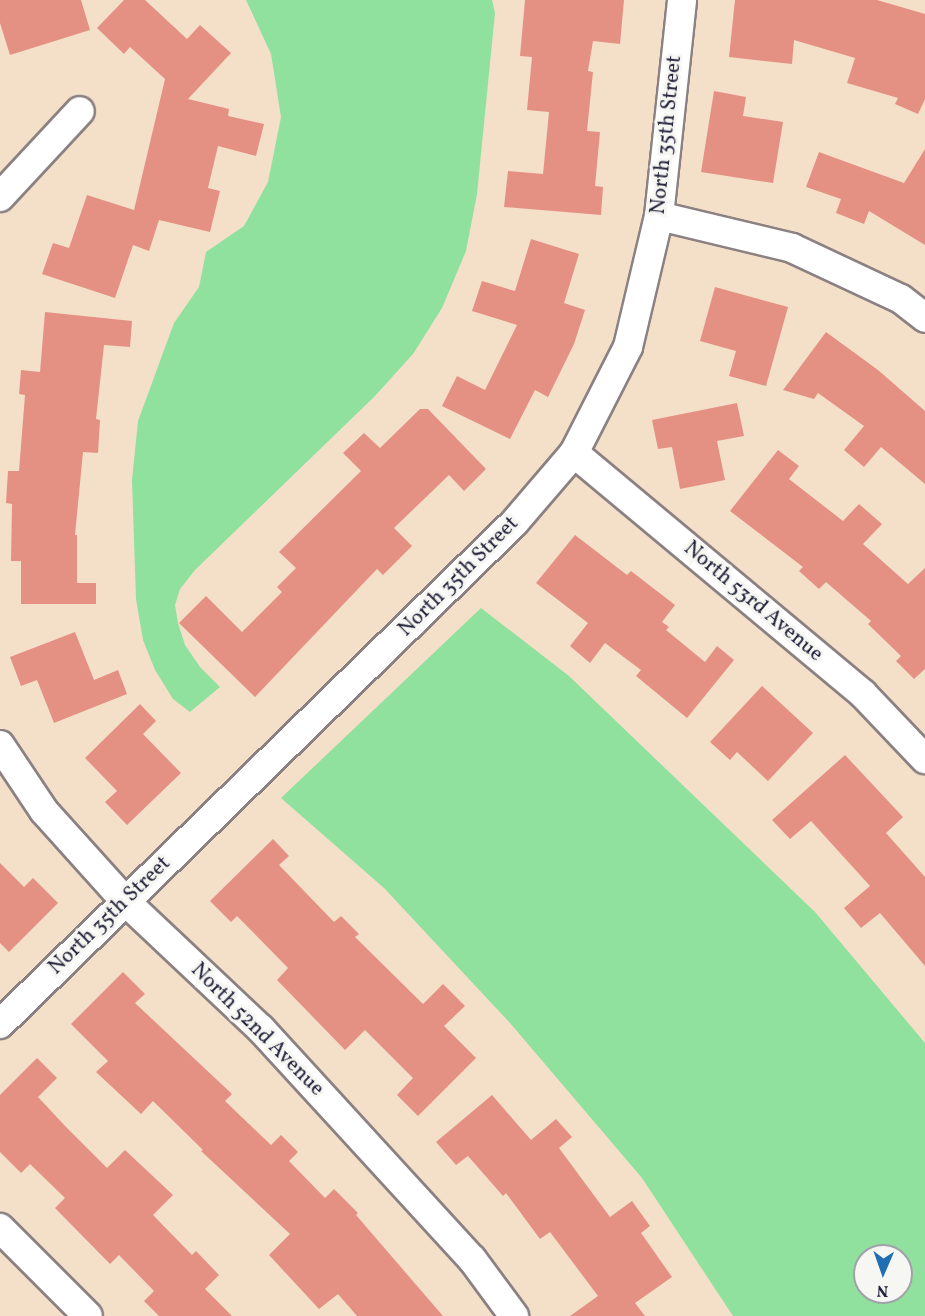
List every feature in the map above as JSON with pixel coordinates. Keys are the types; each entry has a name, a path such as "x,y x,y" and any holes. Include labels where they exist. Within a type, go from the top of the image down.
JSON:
{"street":[{"name":"North 35th Street","path":"0,1023 514,524 574,453 628,347 659,216 682,0"},
{"path":"0,197 80,111"},
{"path":"659,216 792,248 901,299 925,318"},
{"name":"North 53rd Avenue","path":"574,453 863,694 925,759"},
{"name":"North 52nd Avenue","path":"0,745 44,812 126,901 261,1029 472,1259 514,1316"},
{"path":"0,1228 88,1316"}],"green space":[{"path":"246,0 492,0 495,13 477,194 466,251 442,308 413,354 374,397 195,570 180,589 175,605 185,645 200,667 220,687 190,712 173,699 155,670 143,640 136,599 132,480 138,421 174,323 199,287 206,252 244,226 268,182 281,117 271,54"},
{"path":"481,608 569,676 815,912 925,1043 925,1316 733,1316 642,1178 510,1023 384,888 281,798"}],"building":[{"path":"0,0 81,0 90,30 10,55 0,23"},
{"path":"124,0 145,0 187,39 200,25 231,53 188,99 229,109 228,116 264,124 256,156 218,146 208,188 220,191 210,232 159,220 149,251 133,245 115,298 42,274 53,243 69,248 87,195 134,210 165,79 130,47 124,54 97,28"},
{"path":"525,0 624,0 620,44 593,41 588,71 593,72 587,131 600,132 595,186 603,187 601,215 504,207 508,171 543,174 549,112 527,110 532,57 520,56"},
{"path":"735,0 877,0 925,14 925,99 918,114 895,104 898,98 847,83 855,58 794,40 792,64 729,57"},
{"path":"714,91 746,97 743,116 783,122 773,183 701,172"},
{"path":"925,149 925,245 869,211 864,224 836,213 841,199 806,187 819,152 904,183"},
{"path":"531,239 579,254 564,303 585,310 574,344 548,397 535,390 510,439 442,406 457,376 485,390 517,325 472,311 482,281 515,291"},
{"path":"715,287 788,307 766,386 729,376 736,351 700,341"},
{"path":"45,312 132,321 130,347 104,345 96,419 100,420 98,453 83,452 75,535 77,535 77,583 96,583 96,604 21,604 21,561 11,561 12,504 6,503 8,471 19,471 25,395 19,394 21,370 40,372"},
{"path":"826,332 878,370 925,411 925,484 881,447 864,467 844,450 864,426 818,393 814,399 783,390"},
{"path":"737,403 744,436 717,441 725,480 680,489 672,447 658,449 652,420"},
{"path":"420,409 428,409 486,469 464,491 449,475 394,528 412,546 383,575 377,569 255,697 179,623 206,596 242,632 282,592 277,587 296,568 279,552 361,471 343,453 364,433 380,448"},
{"path":"778,450 799,466 789,479 843,521 859,504 882,524 863,544 908,584 925,568 925,669 914,679 896,661 901,656 868,624 871,621 826,582 819,589 799,571 803,567 730,511"},
{"path":"575,535 627,575 631,571 675,605 662,622 669,627 666,630 705,662 717,646 734,660 687,718 636,676 641,670 605,643 590,663 570,646 588,623 536,583"},
{"path":"75,632 94,680 118,670 127,694 54,723 37,680 21,686 10,657"},
{"path":"762,686 813,733 768,781 737,752 730,760 710,742"},
{"path":"140,704 156,721 143,734 181,773 127,825 105,802 117,791 85,758"},
{"path":"845,755 903,817 886,833 925,877 925,966 880,913 861,928 844,908 870,886 811,821 790,839 772,820"},
{"path":"273,839 289,856 279,865 334,922 341,916 359,934 355,937 423,1004 443,984 465,1006 444,1026 476,1058 418,1116 397,1095 413,1078 365,1030 345,1050 277,980 288,968 237,916 231,922 210,901"},
{"path":"0,863 24,887 33,878 58,903 9,952 0,943"},
{"path":"123,972 145,994 135,1003 232,1094 225,1101 271,1145 281,1135 298,1152 289,1161 325,1198 334,1189 358,1213 356,1215 443,1316 357,1316 338,1294 319,1309 269,1255 290,1234 201,1151 203,1150 153,1101 141,1114 96,1072 108,1061 71,1024"},
{"path":"37,1058 57,1078 38,1097 67,1128 107,1168 125,1150 173,1195 153,1215 192,1255 196,1251 219,1275 205,1289 232,1316 159,1316 144,1301 154,1291 119,1255 110,1264 55,1208 65,1198 30,1164 21,1173 0,1152 0,1095"},
{"path":"492,1095 531,1140 556,1119 572,1137 559,1148 610,1217 632,1201 650,1226 641,1233 672,1277 635,1303 645,1316 570,1316 598,1296 550,1232 540,1239 506,1193 503,1196 468,1156 456,1165 436,1142"}]}
